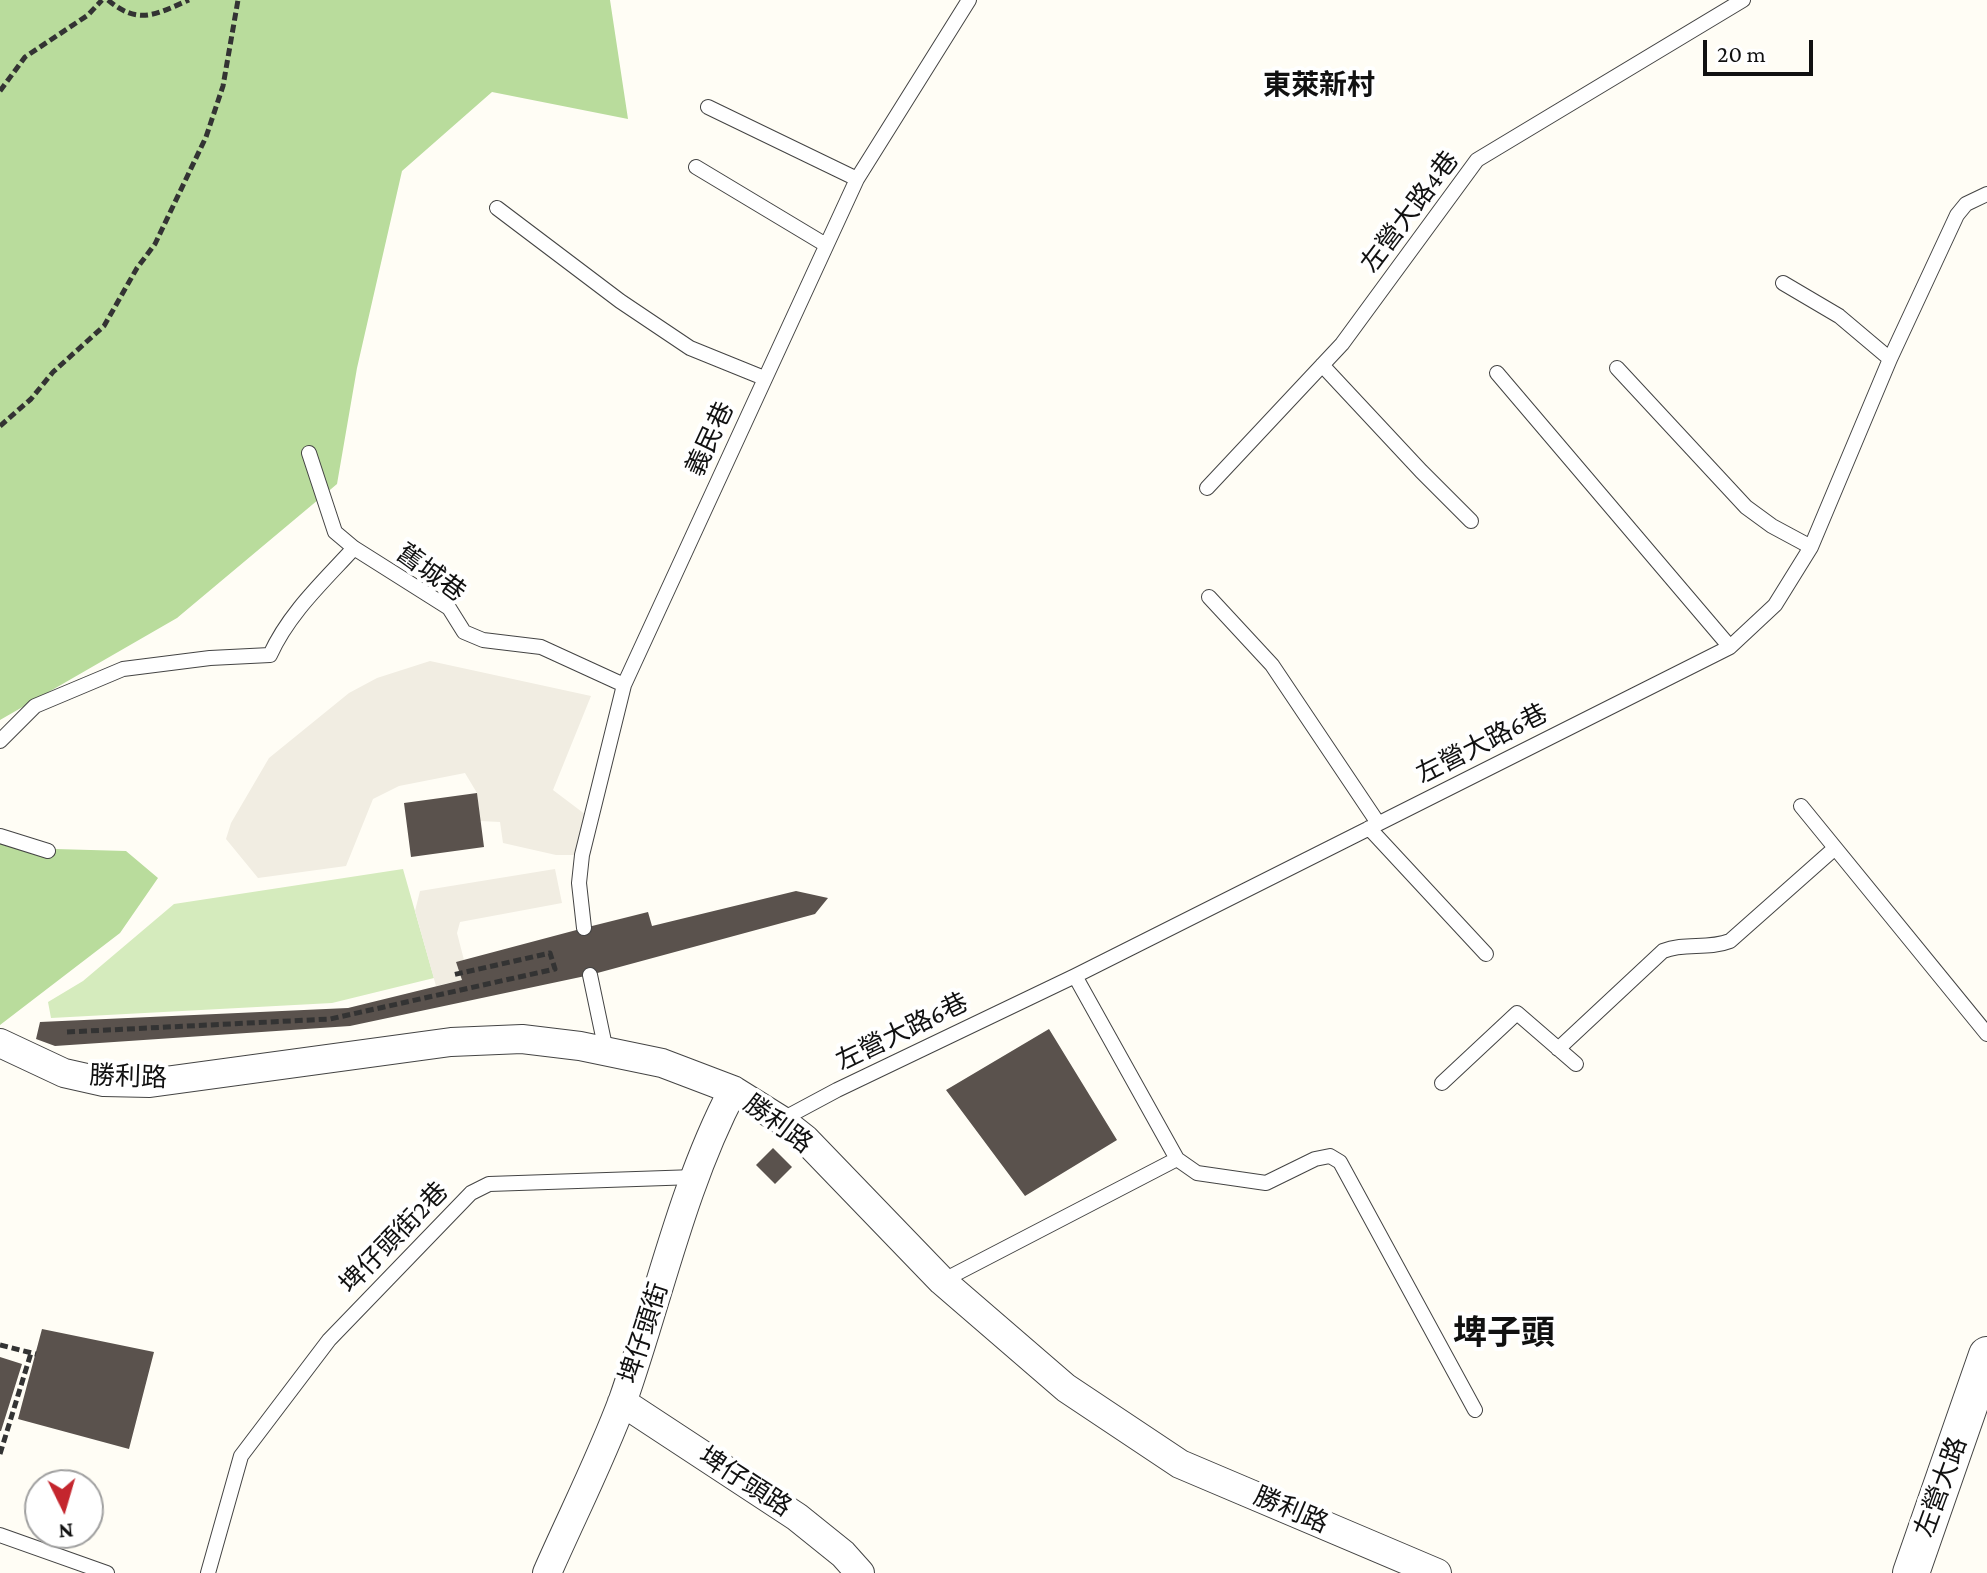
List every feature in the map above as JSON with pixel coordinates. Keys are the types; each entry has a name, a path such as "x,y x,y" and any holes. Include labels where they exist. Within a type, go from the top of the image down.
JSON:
{"street":[{"name":"勝利路","path":"0,1043 64,1073 104,1082 135,1083 451,1042 522,1039 662,1063 733,1090 781,1120 805,1139 942,1281 1066,1388 1180,1464 1437,1573"},
{"name":"埤仔頭街","path":"547,1573 622,1402 695,1177 733,1090"},
{"name":"左營大路","path":"1911,1573 1987,1355"},
{"name":"埤仔頭路","path":"622,1402 797,1517 843,1554 860,1573"}],"lane":[{"name":"義民巷","path":"584,928 579,883 582,855 624,685 857,179 969,0"},
{"name":"左營大路4巷","path":"1207,488 1342,344 1477,160 1743,0"},
{"path":"708,107 857,179"},
{"path":"696,167 826,245"},
{"name":"左營大路6巷","path":"781,1120 1730,647 1775,605 1811,547 1890,359 1957,215 1966,204 1987,194"},
{"path":"497,208 620,301 690,348 764,378"},
{"path":"1783,283 1839,316 1890,359"},
{"path":"1322,365 1471,521"},
{"path":"1617,368 1746,507 1772,526 1811,547"},
{"path":"1497,373 1730,647"},
{"name":"舊城巷","path":"309,453 335,532 354,548 449,608 464,632 483,640 541,647 624,685"},
{"path":"0,741 35,706 123,669 210,658 270,655 278,637 305,600 354,548"},
{"path":"1209,597 1272,665 1374,826 1486,954"},
{"path":"1801,806 1987,1034"},
{"path":"0,836 48,851"},
{"path":"1558,1049 1663,951 1674,947 1715,947 1730,941 1835,848"},
{"path":"590,975 606,1051"},
{"path":"1075,976 1177,1159 1197,1173 1266,1183 1315,1159 1330,1156 1340,1162 1475,1410"},
{"path":"1442,1083 1517,1013 1576,1064"},
{"path":"942,1281 1177,1159"},
{"name":"埤仔頭街2巷","path":"208,1573 241,1456 329,1340 471,1193 489,1184 695,1177"},
{"path":"0,1535 107,1573"}],"path":[{"path":"0,91 25,57 88,15 102,0"},
{"path":"108,0 123,13 144,18 189,0"},
{"path":"0,426 104,326 137,268 155,244 206,137 215,111 223,86 238,0"},
{"path":"67,1032 330,1019 555,969 550,953 452,975"},
{"path":"0,1345 34,1353 0,1454"}],"green space":[{"path":"0,0 610,0 628,119 492,92 402,171 357,368 337,484 177,618 0,720"},
{"path":"0,829 55,849 126,851 158,878 120,933 0,1025"},
{"path":"403,869 434,978 332,1003 51,1018 48,1002 83,981 174,904"}],"shaded area":[{"path":"430,661 591,696 553,790 590,818 582,855 556,855 503,843 500,822 480,821 477,793 465,773 399,786 373,799 346,866 258,878 226,839 231,823 269,758 349,693 377,678"},
{"path":"555,869 562,903 460,922 457,933 464,960 456,962 462,980 436,986 415,911 420,891"}],"building":[{"path":"477,793 484,847 411,857 404,803"},
{"path":"796,891 828,898 815,914 590,975 350,1026 55,1046 36,1039 40,1022 348,1008 462,980 456,962 584,928 648,912 652,926"},
{"path":"1049,1029 1117,1140 1025,1196 946,1090"},
{"path":"773,1148 792,1167 775,1184 756,1165"},
{"path":"42,1329 154,1352 129,1449 18,1419"},
{"path":"0,1357 22,1364 1,1431 0,1431"}],"district":[{"name":"東萊新村","path":"1319,85"},
{"name":"埤子頭","path":"1504,1334"}]}
